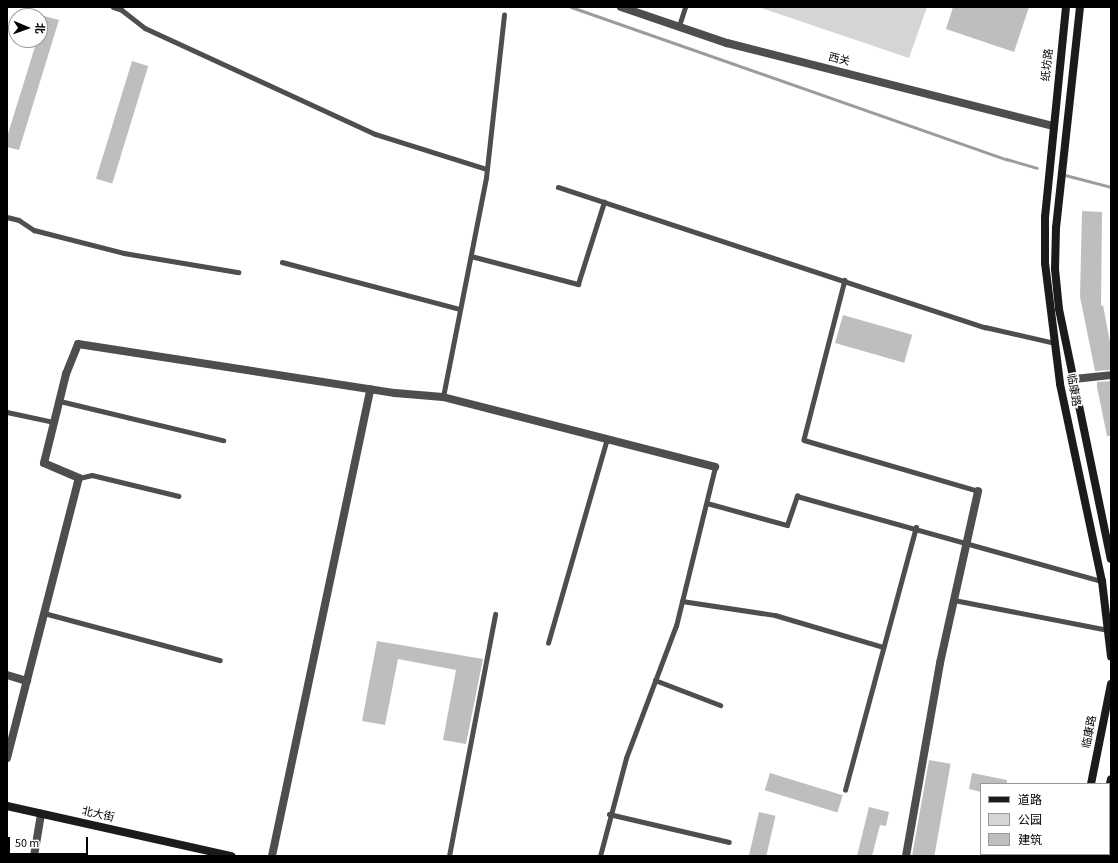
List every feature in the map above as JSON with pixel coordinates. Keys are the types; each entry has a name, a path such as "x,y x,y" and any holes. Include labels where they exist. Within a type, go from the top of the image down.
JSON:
{"main road":[{"name":"纸坊路","path":"1053,126 1066,7"},
{"name":"临康路","path":"1080,7 1056,228 1055,269 1074,379 1111,559"},
{"name":"临康路","path":"1053,126 1045,217 1045,263 1054,343 1064,406 1102,581 1111,656"},
{"name":"临康路","path":"1091,783 1111,684"},
{"name":"北大街","path":"7,806 231,856"}],"street":[{"name":"西关","path":"621,7 727,43 1053,126"},
{"path":"7,758 79,478 44,463 60,401 78,344 370,389 443,397 715,467"},
{"path":"1074,379 1111,375"},
{"path":"272,856 370,389"},
{"path":"906,856 954,600 978,491"},
{"path":"7,674 27,681"},
{"path":"34,856 41,814"}],"lane":[{"path":"113,7 122,10 145,28 375,134 487,169"},
{"path":"679,26 685,7"},
{"path":"443,397 487,169 504,15"},
{"path":"558,187 985,326 1054,343"},
{"path":"471,256 578,284 604,202"},
{"path":"7,217 19,220 34,230 124,253 238,272"},
{"path":"282,262 460,309"},
{"path":"845,280 804,440 978,491"},
{"path":"60,401 223,440"},
{"path":"7,412 54,422"},
{"path":"548,643 607,438"},
{"path":"600,856 609,814 682,601 715,467"},
{"path":"79,478 92,475 179,496"},
{"path":"707,503 787,525 797,496 916,527 1102,581"},
{"path":"845,790 916,527"},
{"path":"954,600 1109,630"},
{"path":"682,601 775,615 884,647"},
{"path":"44,613 220,660"},
{"path":"449,856 495,614"},
{"path":"655,680 720,705"},
{"path":"609,814 729,842"}],"green space":[{"path":"758,7 927,7 909,58"}],"building":[{"path":"953,7 1029,7 1014,52 946,29"},
{"path":"48,17 59,20 19,150 7,147 7,137 35,48 48,48"},
{"path":"132,61 148,66 112,184 96,179"},
{"path":"1082,211 1102,212 1101,306 1103,305 1111,347 1111,370 1095,371 1080,297"},
{"path":"843,315 912,335 904,363 835,343"},
{"path":"1111,381 1111,436 1107,436 1097,382"},
{"path":"377,641 483,659 466,744 443,740 456,670 398,659 385,725 362,721"},
{"path":"929,760 951,764 934,856 912,856"},
{"path":"770,773 843,795 837,812 765,790"},
{"path":"972,773 1007,780 1007,783 980,783 980,792 969,789"},
{"path":"869,807 889,812 886,826 880,825 872,856 857,856"},
{"path":"759,812 776,816 766,856 749,856"}],"waterway":[{"path":"571,7 1006,159 1037,168"},
{"path":"1065,175 1111,187"}]}
